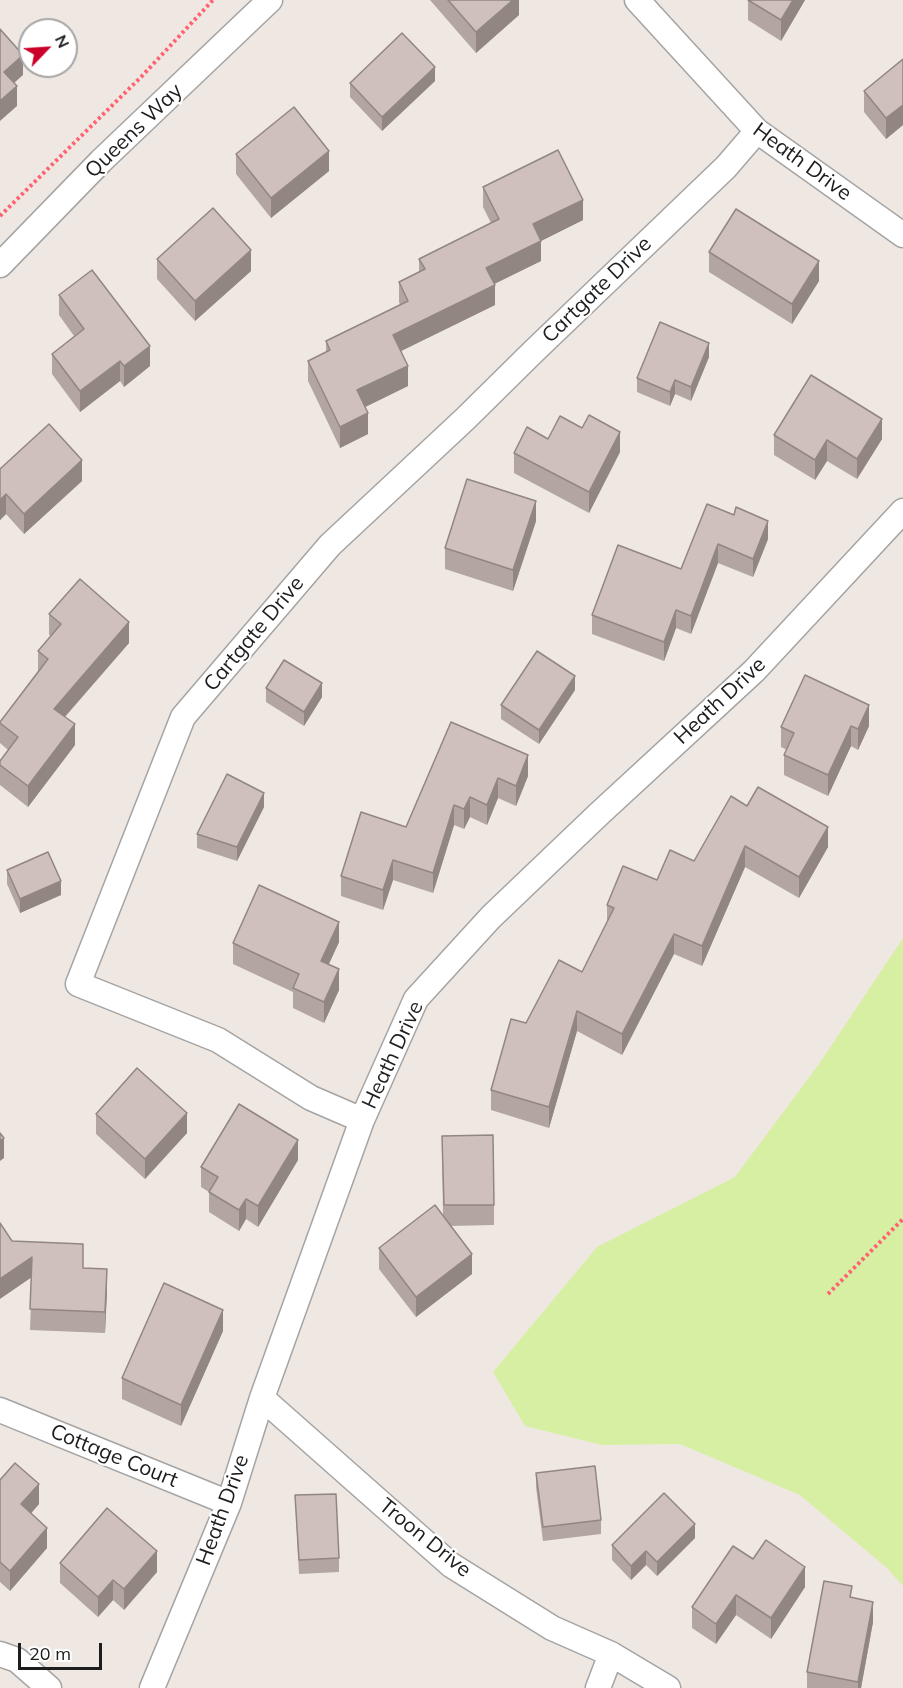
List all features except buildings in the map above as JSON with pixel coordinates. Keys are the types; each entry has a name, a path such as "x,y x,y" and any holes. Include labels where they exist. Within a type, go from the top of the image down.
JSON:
{"street":[{"name":"Queens Way","path":"0,265 101,161 270,0"},
{"name":"Heath Drive","path":"637,0 757,131 903,235"},
{"name":"Cartgate Drive","path":"362,1120 311,1098 219,1040 78,984 183,717 330,545 464,420 726,167 757,131"},
{"name":"Heath Drive","path":"152,1688 229,1503 262,1398 362,1120 416,999 491,917 754,671 903,512"},
{"name":"Troon Drive","path":"262,1398 451,1565 552,1628 611,1654 668,1688"},
{"name":"Cottage Court","path":"0,1410 229,1503"},
{"path":"0,1654 17,1660 49,1688"},
{"path":"598,1688 611,1654"}],"path":[{"path":"0,216 134,84 213,0"},
{"path":"828,1294 903,1219"}],"green space":[{"path":"903,938 903,1586 887,1568 800,1495 680,1444 602,1445 525,1426 493,1372 597,1247 735,1177 819,1064"}]}
